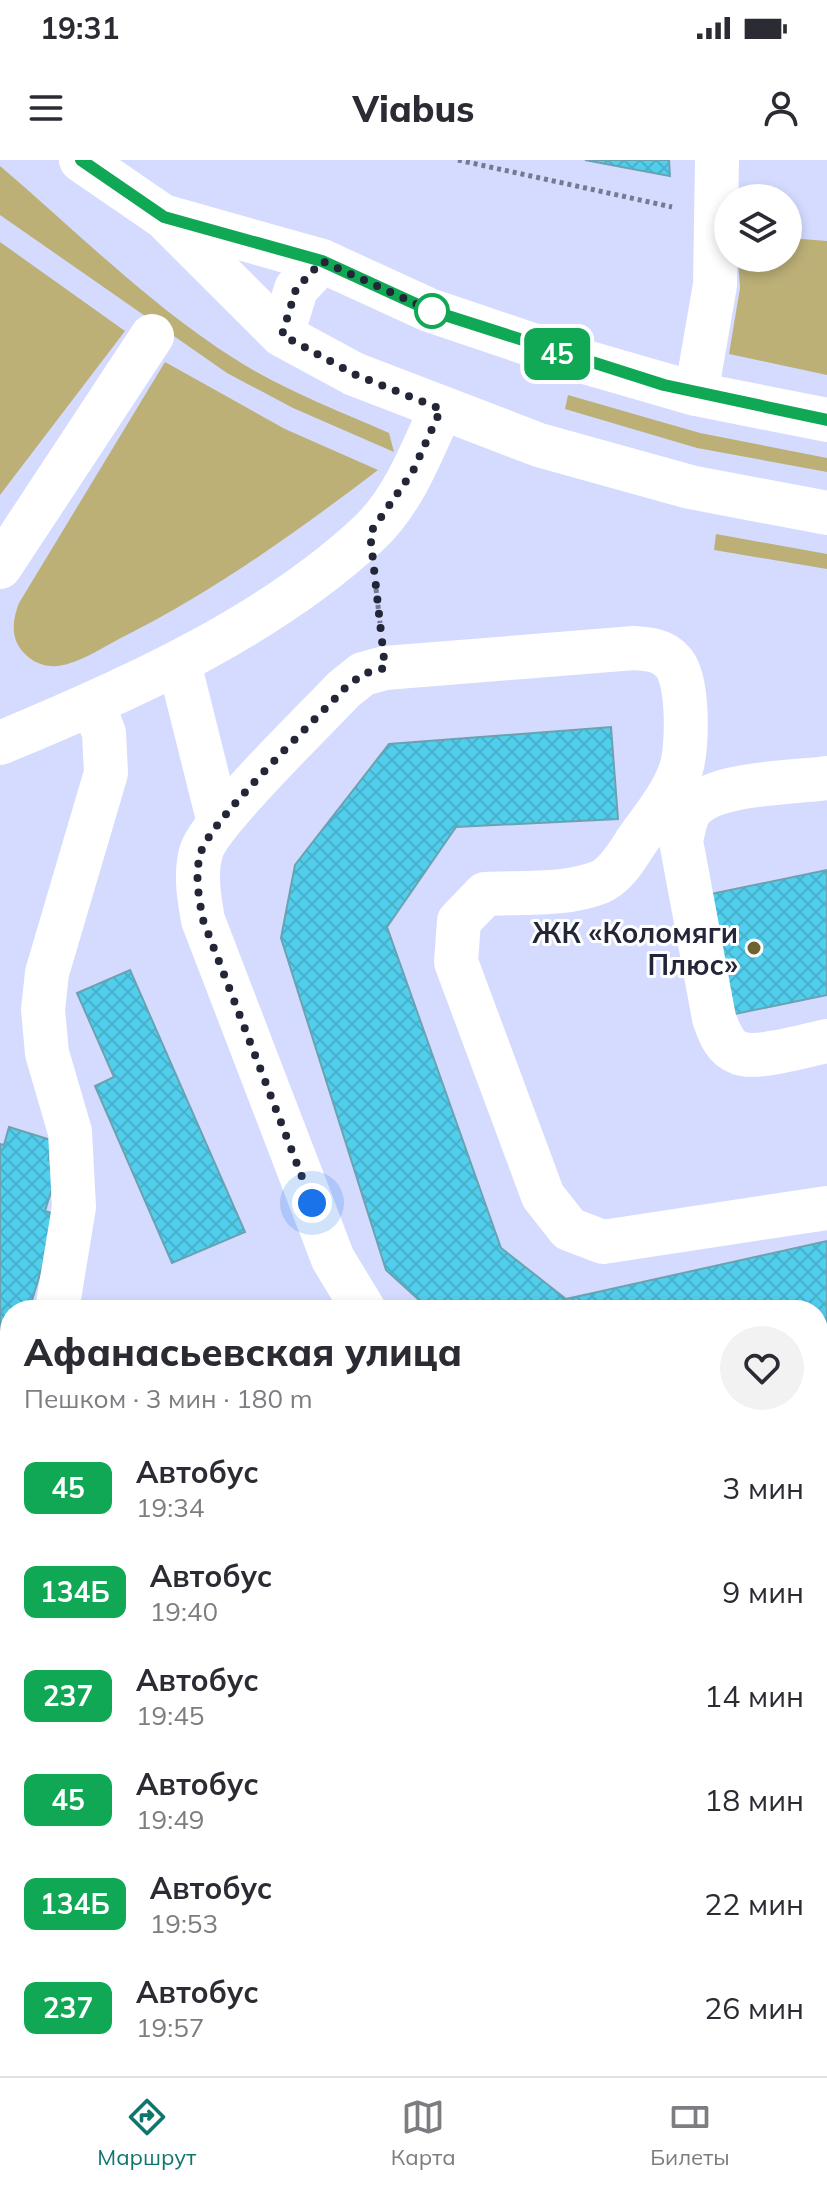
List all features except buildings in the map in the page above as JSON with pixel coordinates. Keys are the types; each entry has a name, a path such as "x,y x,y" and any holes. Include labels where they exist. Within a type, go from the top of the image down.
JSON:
{"street":[{"path":"81,160 164,217 282,335 354,374 539,445 690,487 827,513"},
{"path":"716,184 717,160"},
{"path":"164,217 322,261 429,310 568,357 696,394 827,420"},
{"path":"282,335 296,289 322,261"},
{"path":"696,394 715,272"},
{"path":"0,567 152,336"},
{"path":"0,743 93,705 179,663 294,592 370,533 413,471 441,409"},
{"path":"358,1300 333,1259 203,920 197,886 201,850 219,823 344,689 363,674 385,668 634,648 656,650 675,663 681,682 687,735 678,805 681,841 714,1018 722,1040 739,1053 762,1053 827,1041"},
{"path":"179,663 219,823"},
{"path":"59,1300 74,1207 70,1132 47,1053 43,1010 47,973 106,773 104,733 93,705"},
{"path":"827,778 727,790 678,805 602,881 576,888 485,894 459,921 456,962 543,1196 569,1229 603,1242 827,1208"}],"path":[{"path":"458,160 714,215"},
{"path":"370,533 385,668"}],"shaded area":[{"path":"0,166 114,267 204,338 272,380 389,433 394,452 293,408 227,373 0,215"},
{"path":"802,239 827,241 827,375 729,354 740,288 739,272 802,272"},
{"path":"0,242 125,331 0,495"},
{"path":"165,362 285,429 378,470 316,517 187,602 74,662 53,666 36,662 20,648 15,636 14,623 19,603"},
{"path":"568,395 700,433 827,458 827,472 697,448 565,409"},
{"path":"716,534 827,554 827,569 714,550"}],"bus line":[{"name":"45","path":"81,160 164,217 322,261 429,310 568,357 696,394 827,420"}],"place":[{"name":"ЖК «Коломяги Плюс»","path":"754,948"}],"route":[{"path":"312,1203 203,920 197,886 201,850 219,823 344,689 363,674 385,668 370,533 413,471 441,409 354,374 282,335 296,289 322,261 432,311"}]}
